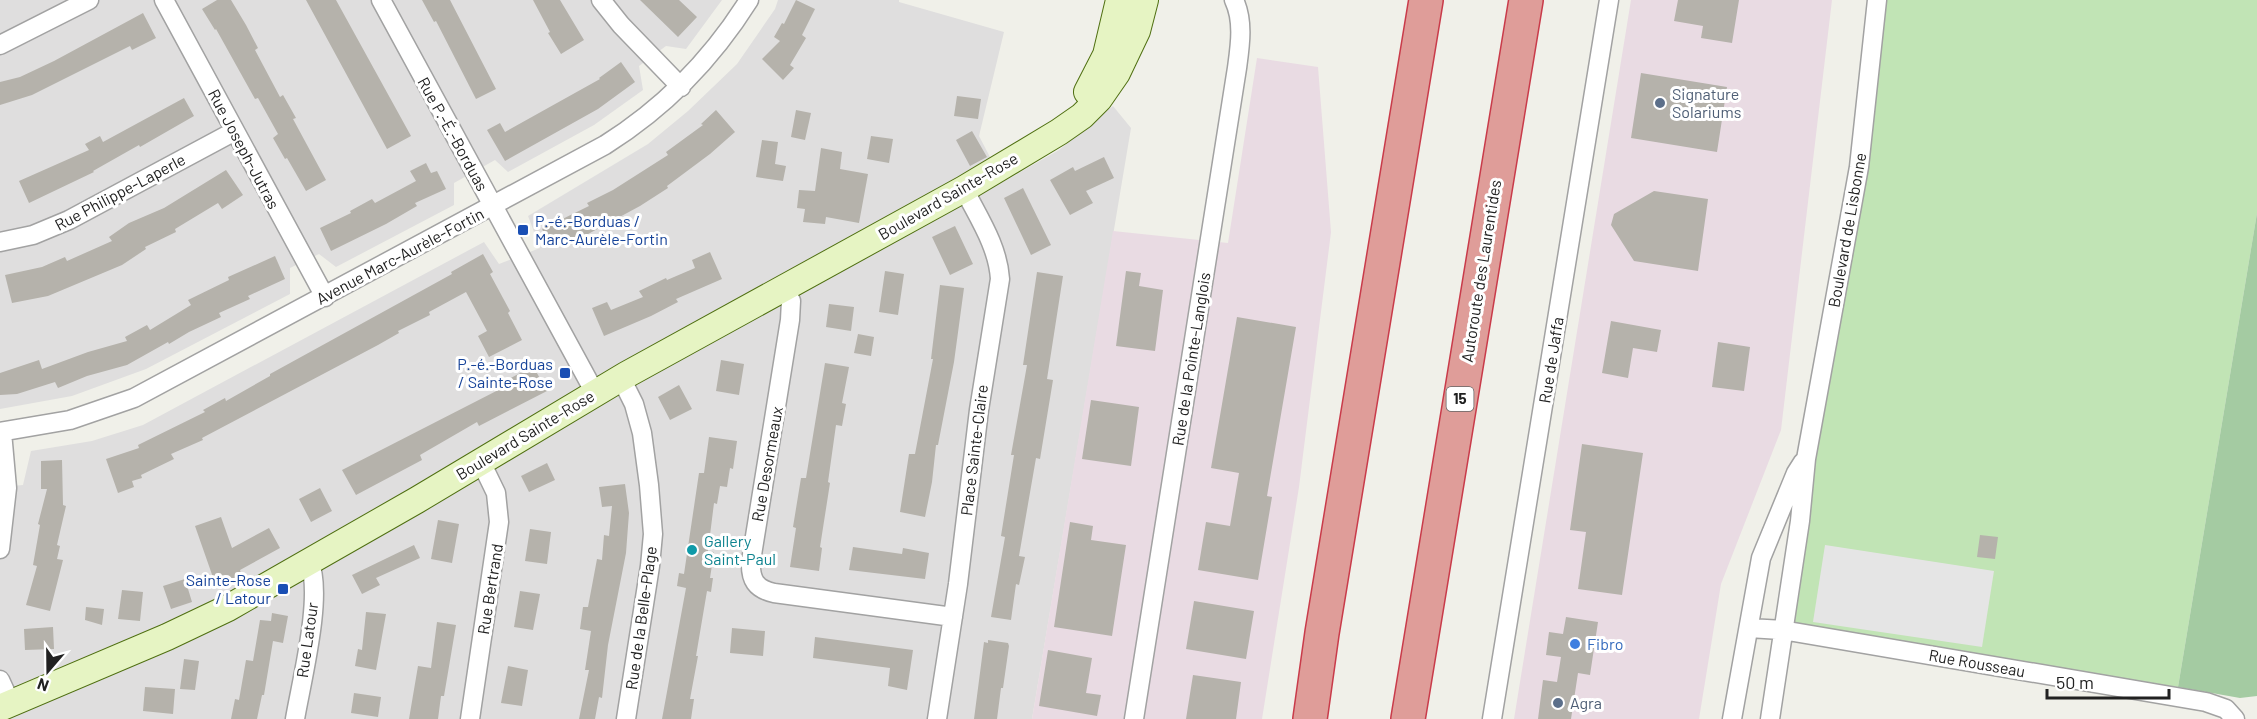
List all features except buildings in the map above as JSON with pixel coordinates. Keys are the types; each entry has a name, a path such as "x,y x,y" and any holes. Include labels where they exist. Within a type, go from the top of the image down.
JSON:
{"highway":[{"path":"1310,719 1322,633 1426,0"},
{"name":"Autoroute des Laurentides","path":"1408,719 1526,0"}],"street":[{"path":"0,45 89,0"},
{"name":"Rue Joseph-Jutras","path":"164,0 325,297"},
{"name":"Rue P.-É.-Borduas","path":"381,0 595,393"},
{"path":"601,0 621,25 681,87"},
{"name":"Avenue Marc-Aurèle-Fortin","path":"1,432 78,418 134,398 620,136 681,87 713,51 749,0"},
{"name":"Boulevard Sainte-Rose","path":"1041,143 1068,118 1094,82 1111,42 1119,0"},
{"name":"Boulevard Sainte-Rose","path":"5,706 209,618 482,462 621,378 784,286 964,189 1041,143 1080,117 1109,86 1137,31 1145,0"},
{"name":"Rue de la Pointe-Langlois","path":"1134,719 1237,68 1240,30 1234,0"},
{"name":"Rue de Jaffa","path":"1492,719 1609,0"},
{"name":"Boulevard de Lisbonne","path":"1770,719 1800,521 1806,459 1859,167 1877,0"},
{"name":"Rue Philippe-Laperle","path":"0,242 33,235 69,220 235,131"},
{"name":"Place Sainte-Claire","path":"937,719 953,617 979,410 1000,279 990,240 964,189"},
{"name":"Rue Desormeaux","path":"784,286 790,301 790,320 751,561 752,579 760,589 774,593 953,617"},
{"name":"Rue de la Belle-Plage","path":"621,378 630,394 642,433 653,534 626,719"},
{"path":"0,549 7,488 1,432"},
{"name":"Boulevard de Lisbonne","path":"1732,719 1761,558 1796,473 1806,459"},
{"name":"Rue Bertrand","path":"470,719 499,522 496,493 482,462"},
{"name":"Rue Latour","path":"295,719 312,618 314,580 309,562"},
{"name":"Rue Rousseau","path":"1749,628 1782,630 2206,702 2226,709 2235,719"},
{"path":"0,680 5,706"}],"shaded area":[{"path":"0,0 722,0 686,49 666,46 639,66 643,90 594,125 508,172 495,160 454,183 454,205 336,267 319,254 290,268 290,294 146,369 72,396 0,409"},
{"path":"778,0 899,0 899,2 1004,32 979,136 1003,182 1059,150 1113,106 1131,128 1032,719 0,719 0,487 23,485 31,451 92,441 143,425 484,242 499,264 540,248 528,216 648,144 688,111 737,64 775,9"},
{"path":"1631,0 1832,0 1781,430 1721,584 1699,719 1514,719"},
{"path":"1257,58 1318,67 1331,232 1299,487 1262,719 1032,719 1113,231 1228,243"},
{"path":"1825,545 1994,571 1982,647 1813,622"}],"green space":[{"path":"1884,0 2257,0 2257,213 2178,687 1791,626"},
{"path":"2257,213 2257,696 2240,698 2178,687"}],"place":[{"name":"Signature Solariums","path":"1660,103"},
{"name":"P.-é.-Borduas / Marc-Aurèle-Fortin","path":"523,230"},
{"name":"P.-é.-Borduas / Sainte-Rose","path":"565,373"},
{"name":"Gallery Saint-Paul","path":"692,550"},
{"name":"Sainte-Rose / Latour","path":"283,589"},
{"name":"Fibro","path":"1575,644"},
{"name":"Agra","path":"1558,703"}]}
